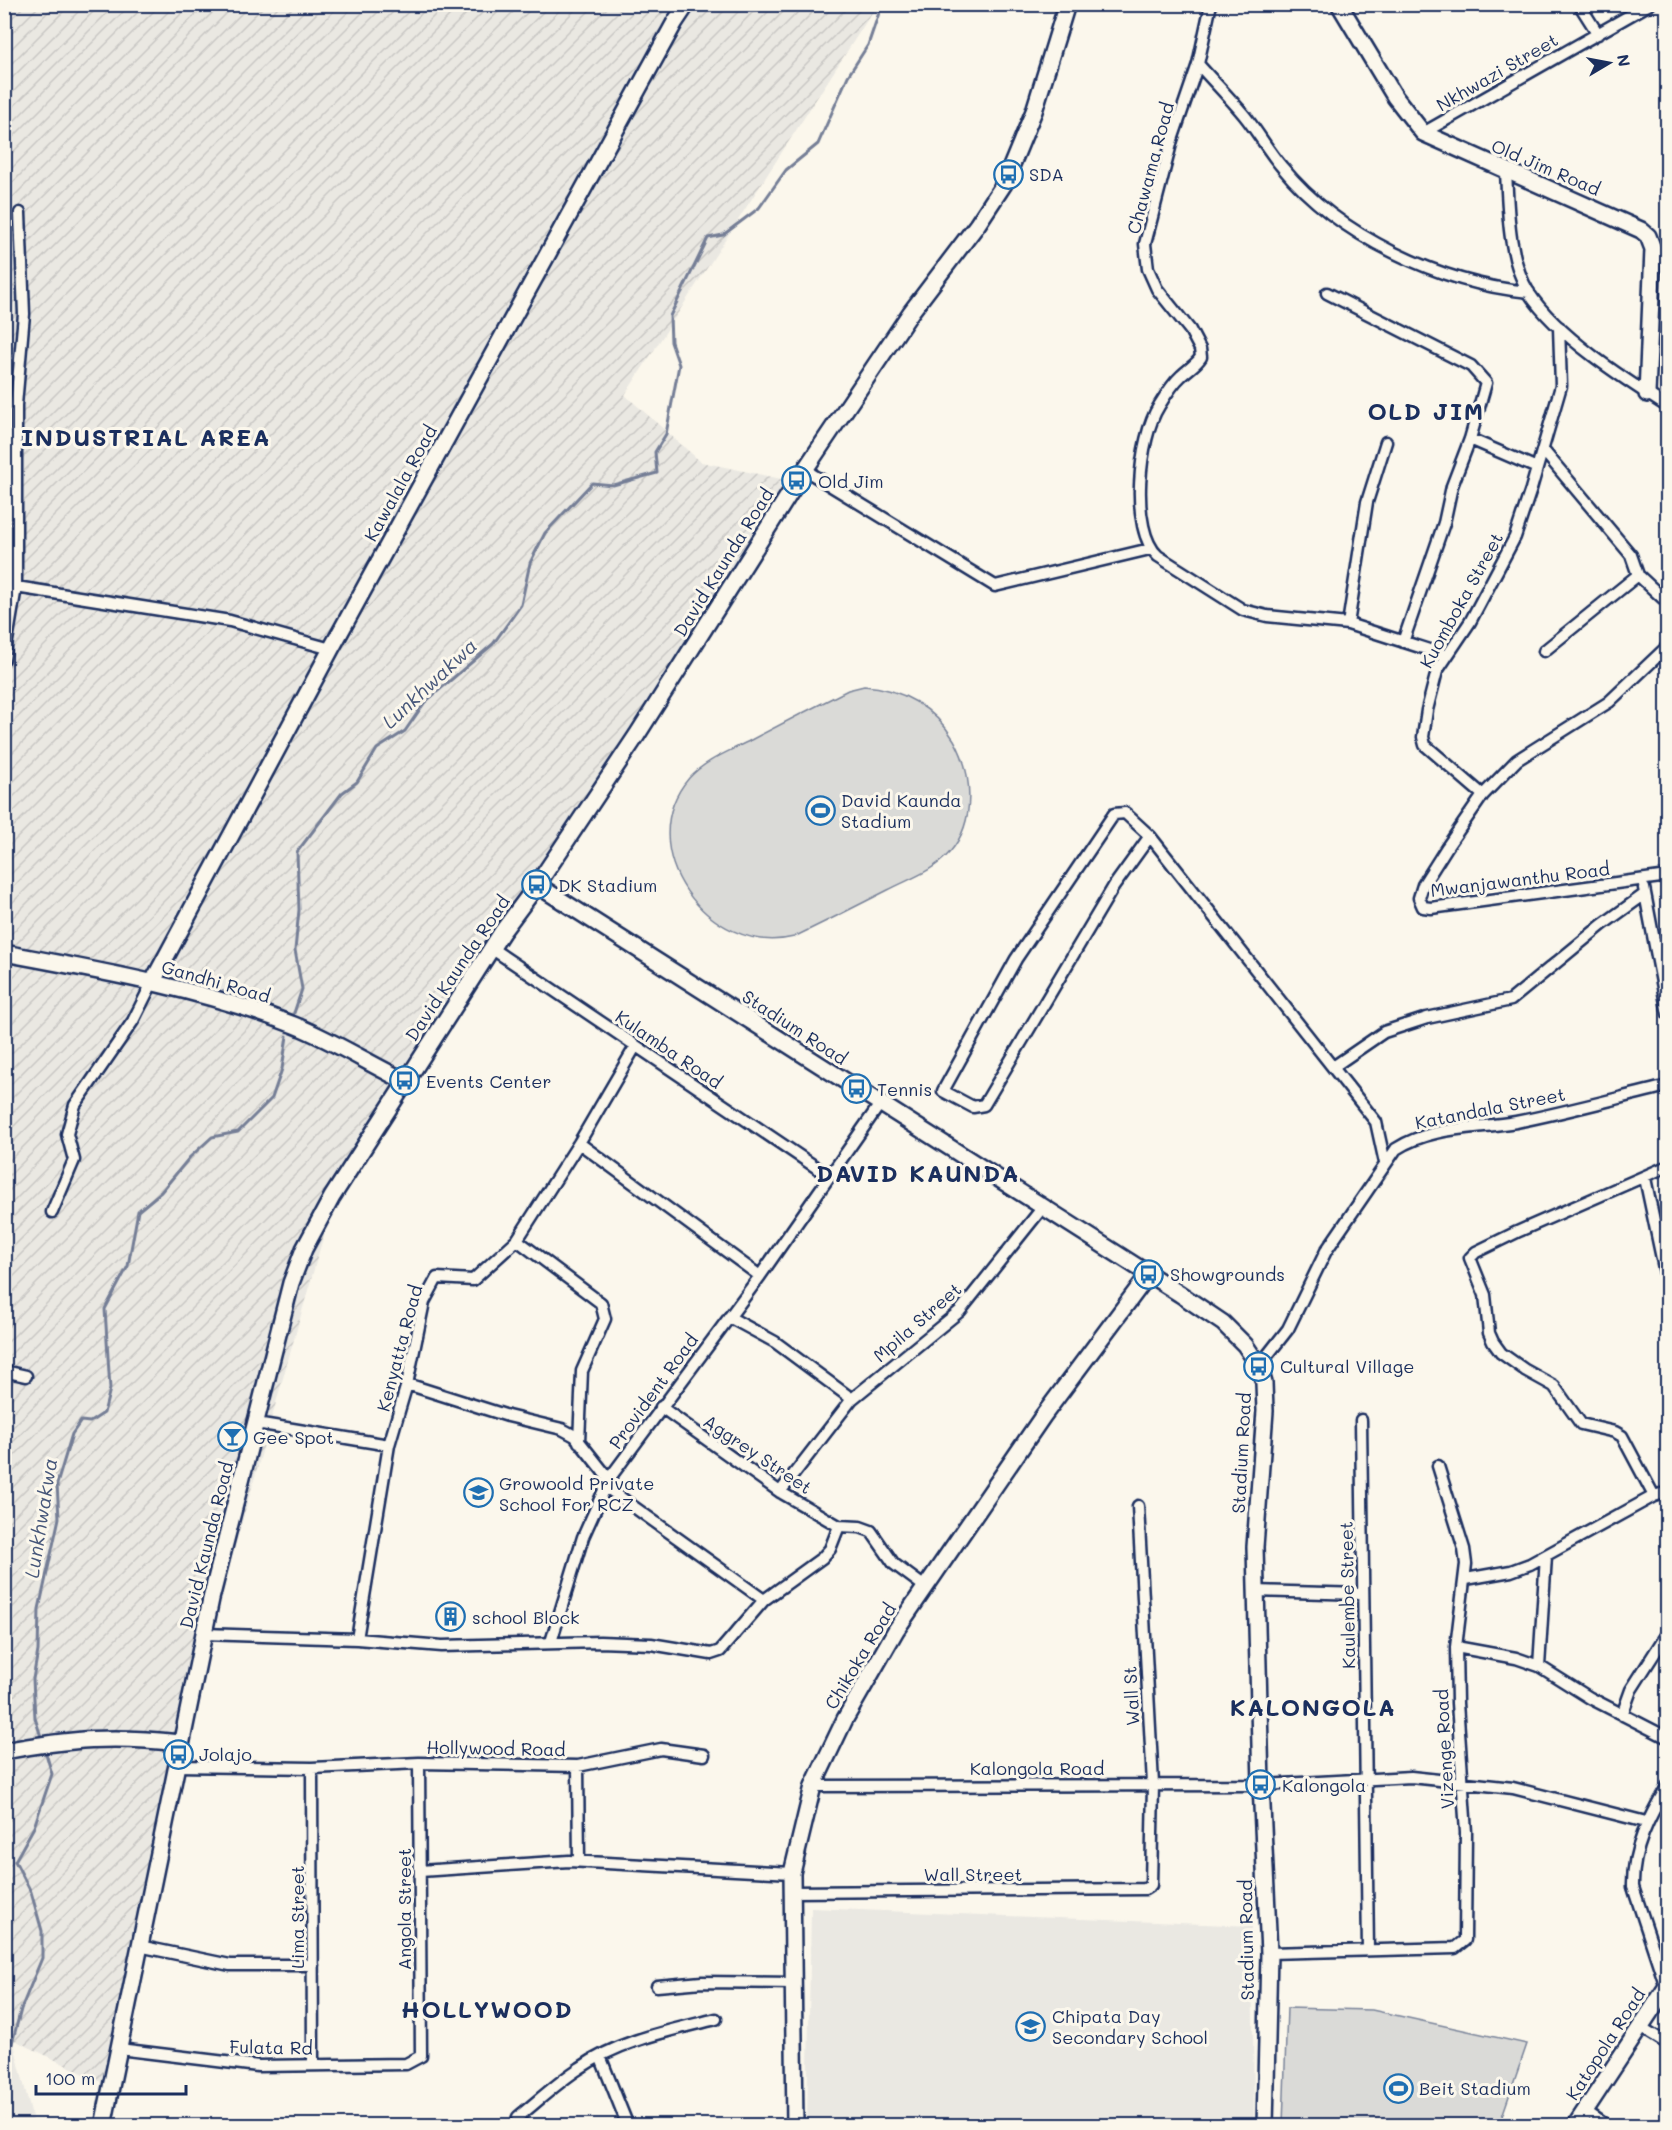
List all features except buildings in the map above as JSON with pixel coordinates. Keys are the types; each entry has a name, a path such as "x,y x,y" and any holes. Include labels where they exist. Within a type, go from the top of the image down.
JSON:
{"street":[{"name":"Kawalala Road","path":"152,983 331,649 675,22 687,4"},
{"name":"David Kaunda Road","path":"104,2126 180,1743 204,1634 291,1283 304,1249 332,1197 405,1081 491,948 537,885 637,735 805,470 910,312 977,225 1004,184 1034,111 1067,4"},
{"name":"Chawama Road","path":"1154,553 1146,538 1140,491 1150,422 1179,377 1201,357 1200,349 1190,330 1157,289 1148,269 1145,244 1172,140 1198,64 1211,4"},
{"name":"Old Jim Road","path":"1339,4 1395,97 1423,133 1641,230 1648,236 1653,249 1647,394"},
{"path":"1579,4 1598,34"},
{"name":"Nkhwazi Street","path":"1423,133 1650,4"},
{"path":"1198,64 1245,116 1282,168 1334,218 1388,250 1438,270 1475,284 1529,292"},
{"path":"1506,171 1512,238 1529,292 1559,327 1647,394 1668,407"},
{"path":"4,659 16,587 16,405 24,314 20,213"},
{"path":"1327,292 1471,366 1486,383 1470,439 1403,642"},
{"name":"Kuomboka Street","path":"1484,795 1425,745 1423,737 1437,671 1445,655 1470,622 1515,537 1561,386 1559,327"},
{"path":"1470,439 1537,468"},
{"path":"1348,624 1367,502 1386,442"},
{"path":"1543,450 1631,555 1638,575 1668,603"},
{"path":"805,470 995,586 1154,553 1243,610 1267,616 1348,624 1445,655"},
{"path":"1544,651 1638,575"},
{"path":"16,587 230,621 331,649"},
{"name":"Mwanjawanthu Road","path":"1668,646 1609,702 1517,760 1484,795 1423,885 1419,898 1423,907 1431,908 1668,876"},
{"path":"1150,836 1114,886 984,1106 973,1107 943,1091 1016,959 1114,814 1125,813 1150,836 1376,1122 1385,1163"},
{"path":"1642,880 1668,1014"},
{"name":"Stadium Road","path":"537,885 1223,1323 1245,1346 1259,1366 1264,1383 1265,1411 1257,1504 1256,1591 1261,1785 1269,1953 1265,2126"},
{"path":"1333,1067 1384,1032 1427,1018 1511,1000 1602,925 1645,894"},
{"name":"Kulamba Road","path":"491,948 829,1176"},
{"name":"Gandhi Road","path":"4,953 152,983 297,1026 405,1081"},
{"path":"52,1212 74,1160 67,1134 75,1105 133,1022 152,983"},
{"name":"Kenyatta Road","path":"357,1639 389,1446 406,1384 424,1302 433,1282 443,1276 473,1280 517,1240 579,1143 635,1047"},
{"name":"Katandala Street","path":"1259,1366 1288,1329 1326,1251 1396,1149 1407,1142 1461,1127 1513,1122 1668,1086"},
{"name":"Provident Road","path":"551,1642 583,1537 608,1483 661,1407 760,1276 880,1104"},
{"path":"579,1143 760,1276"},
{"path":"1654,1496 1622,1436 1615,1432 1581,1424 1554,1386 1501,1353 1489,1333 1485,1295 1470,1258 1476,1252 1517,1232 1646,1178 1668,1166"},
{"path":"1646,1178 1668,1287"},
{"name":"Mpila Street","path":"780,1492 852,1399 960,1311 1043,1207"},
{"path":"517,1240 602,1304 605,1311 605,1319 582,1371 579,1442"},
{"name":"Chikoka Road","path":"795,2126 792,1872 813,1786 845,1719 896,1630 1043,1416 1149,1274"},
{"path":"729,1317 783,1348 852,1399"},
{"path":"4,1371 26,1376"},
{"path":"406,1384 508,1416 562,1429 579,1442 608,1483 764,1600"},
{"name":"Aggrey Street","path":"661,1407 780,1492 839,1526"},
{"name":"Kaulembe Street","path":"1361,1420 1368,1950"},
{"path":"256,1424 389,1446"},
{"name":"Vizenge Road","path":"1269,1953 1455,1948 1465,1940 1466,1832 1456,1647 1466,1579 1464,1549 1438,1466"},
{"path":"1466,1579 1511,1571 1546,1556 1654,1496 1668,1492"},
{"name":"Wall St","path":"1138,1506 1152,1784 1151,1886"},
{"path":"204,1634 357,1639 442,1646 551,1642 651,1644 716,1653 764,1600 822,1558 830,1549 839,1526 860,1527 871,1531 894,1564 925,1587"},
{"path":"1539,1666 1546,1556"},
{"path":"1256,1591 1363,1594"},
{"path":"1622,1715 1631,1690 1668,1632"},
{"path":"1456,1647 1516,1658 1539,1666 1622,1715 1668,1737"},
{"path":"4,1751 55,1742 107,1737 180,1743"},
{"path":"578,1766 661,1749 704,1755"},
{"name":"Hollywood Road","path":"176,1766 312,1768 419,1762 578,1766 579,1861"},
{"name":"Angola Street","path":"419,1762 421,2056"},
{"name":"Lima Street","path":"312,1768 313,2065"},
{"name":"Kalongola Road","path":"813,1786 1261,1785 1411,1777 1521,1789 1646,1822"},
{"path":"1667,1986 1633,1887 1634,1865 1646,1822 1668,1785"},
{"path":"420,1871 579,1861 792,1872"},
{"name":"Wall Street","path":"793,1892 1145,1889 1151,1886"},
{"path":"139,1946 230,1965 313,1965"},
{"path":"657,1986 702,1983 795,1983"},
{"name":"Katopola Road","path":"1575,2126 1667,1986"},
{"path":"516,2126 518,2117 579,2068 600,2056 638,2039 716,2019"},
{"path":"1639,2026 1668,2044"},
{"name":"Fulata Rd","path":"119,2049 258,2066 406,2064 421,2056"},
{"path":"600,2056 628,2126"},
{"path":"1584,2110 1607,2126"}],"shaded area":[{"name":"INDUSTRIAL AREA","path":"4,5 877,5 625,395 701,462 791,481 334,1199 179,1743 109,2086 4,2035"},
{"name":"David Kaunda Stadium","path":"864,686 891,691 916,702 937,718 954,740 965,767 969,797 968,812 958,840 944,859 929,869 794,937 763,939 733,931 708,914 687,892 673,865 668,835 673,806 689,778 710,761 848,690"},
{"name":"Chipata Day Secondary School","path":"811,1908 1252,1926 1254,2125 807,2125"},
{"path":"5,2008 34,2125 5,2125"},
{"name":"Beit Stadium","path":"1287,2008 1372,2010 1527,2044 1499,2125 1283,2125"}],"waterway":[{"name":"Lunkhwakwa","path":"293,1016 302,989 295,950 299,910 297,852 342,793 357,782 377,749 405,731 425,702 493,644 521,605 530,563 545,533 592,483 613,485 657,473 655,452 666,434 679,365 671,342 670,316 708,238 723,235 759,208 786,170 818,144 848,76 868,45 882,4"},
{"name":"Lunkhwakwa","path":"42,1740 35,1718 33,1679 38,1651 39,1609 59,1518 57,1484 72,1434 81,1421 90,1422 104,1413 110,1389 105,1309 128,1266 138,1211 161,1192 190,1157 212,1137 238,1132 272,1098 282,1069 287,1036"},
{"name":"Lunkhwakwa","path":"4,2074 21,2009 42,1958 42,1931 31,1892 15,1861 34,1827 52,1774 45,1750"}],"place":[{"name":"SDA","path":"1008,174"},
{"name":"Old Jim","path":"797,481"},
{"name":"David Kaunda Stadium","path":"820,810"},
{"name":"DK Stadium","path":"537,885"},
{"name":"Events Center","path":"405,1081"},
{"name":"Tennis","path":"856,1089"},
{"name":"Showgrounds","path":"1149,1274"},
{"name":"Cultural Village","path":"1259,1366"},
{"name":"Gee Spot","path":"232,1437"},
{"name":"Growoold Private School For RCZ","path":"478,1493"},
{"name":"school Block","path":"451,1617"},
{"name":"Jolajo","path":"178,1754"},
{"name":"Kalongola","path":"1261,1785"},
{"name":"Chipata Day Secondary School","path":"1031,2026"},
{"name":"Beit Stadium","path":"1398,2088"}],"district":[{"name":"OLD JIM","path":"1426,410"},
{"name":"INDUSTRIAL AREA","path":"146,436"},
{"name":"DAVID KAUNDA","path":"918,1172"},
{"name":"KALONGOLA","path":"1313,1706"},
{"name":"HOLLYWOOD","path":"487,2008"}]}
